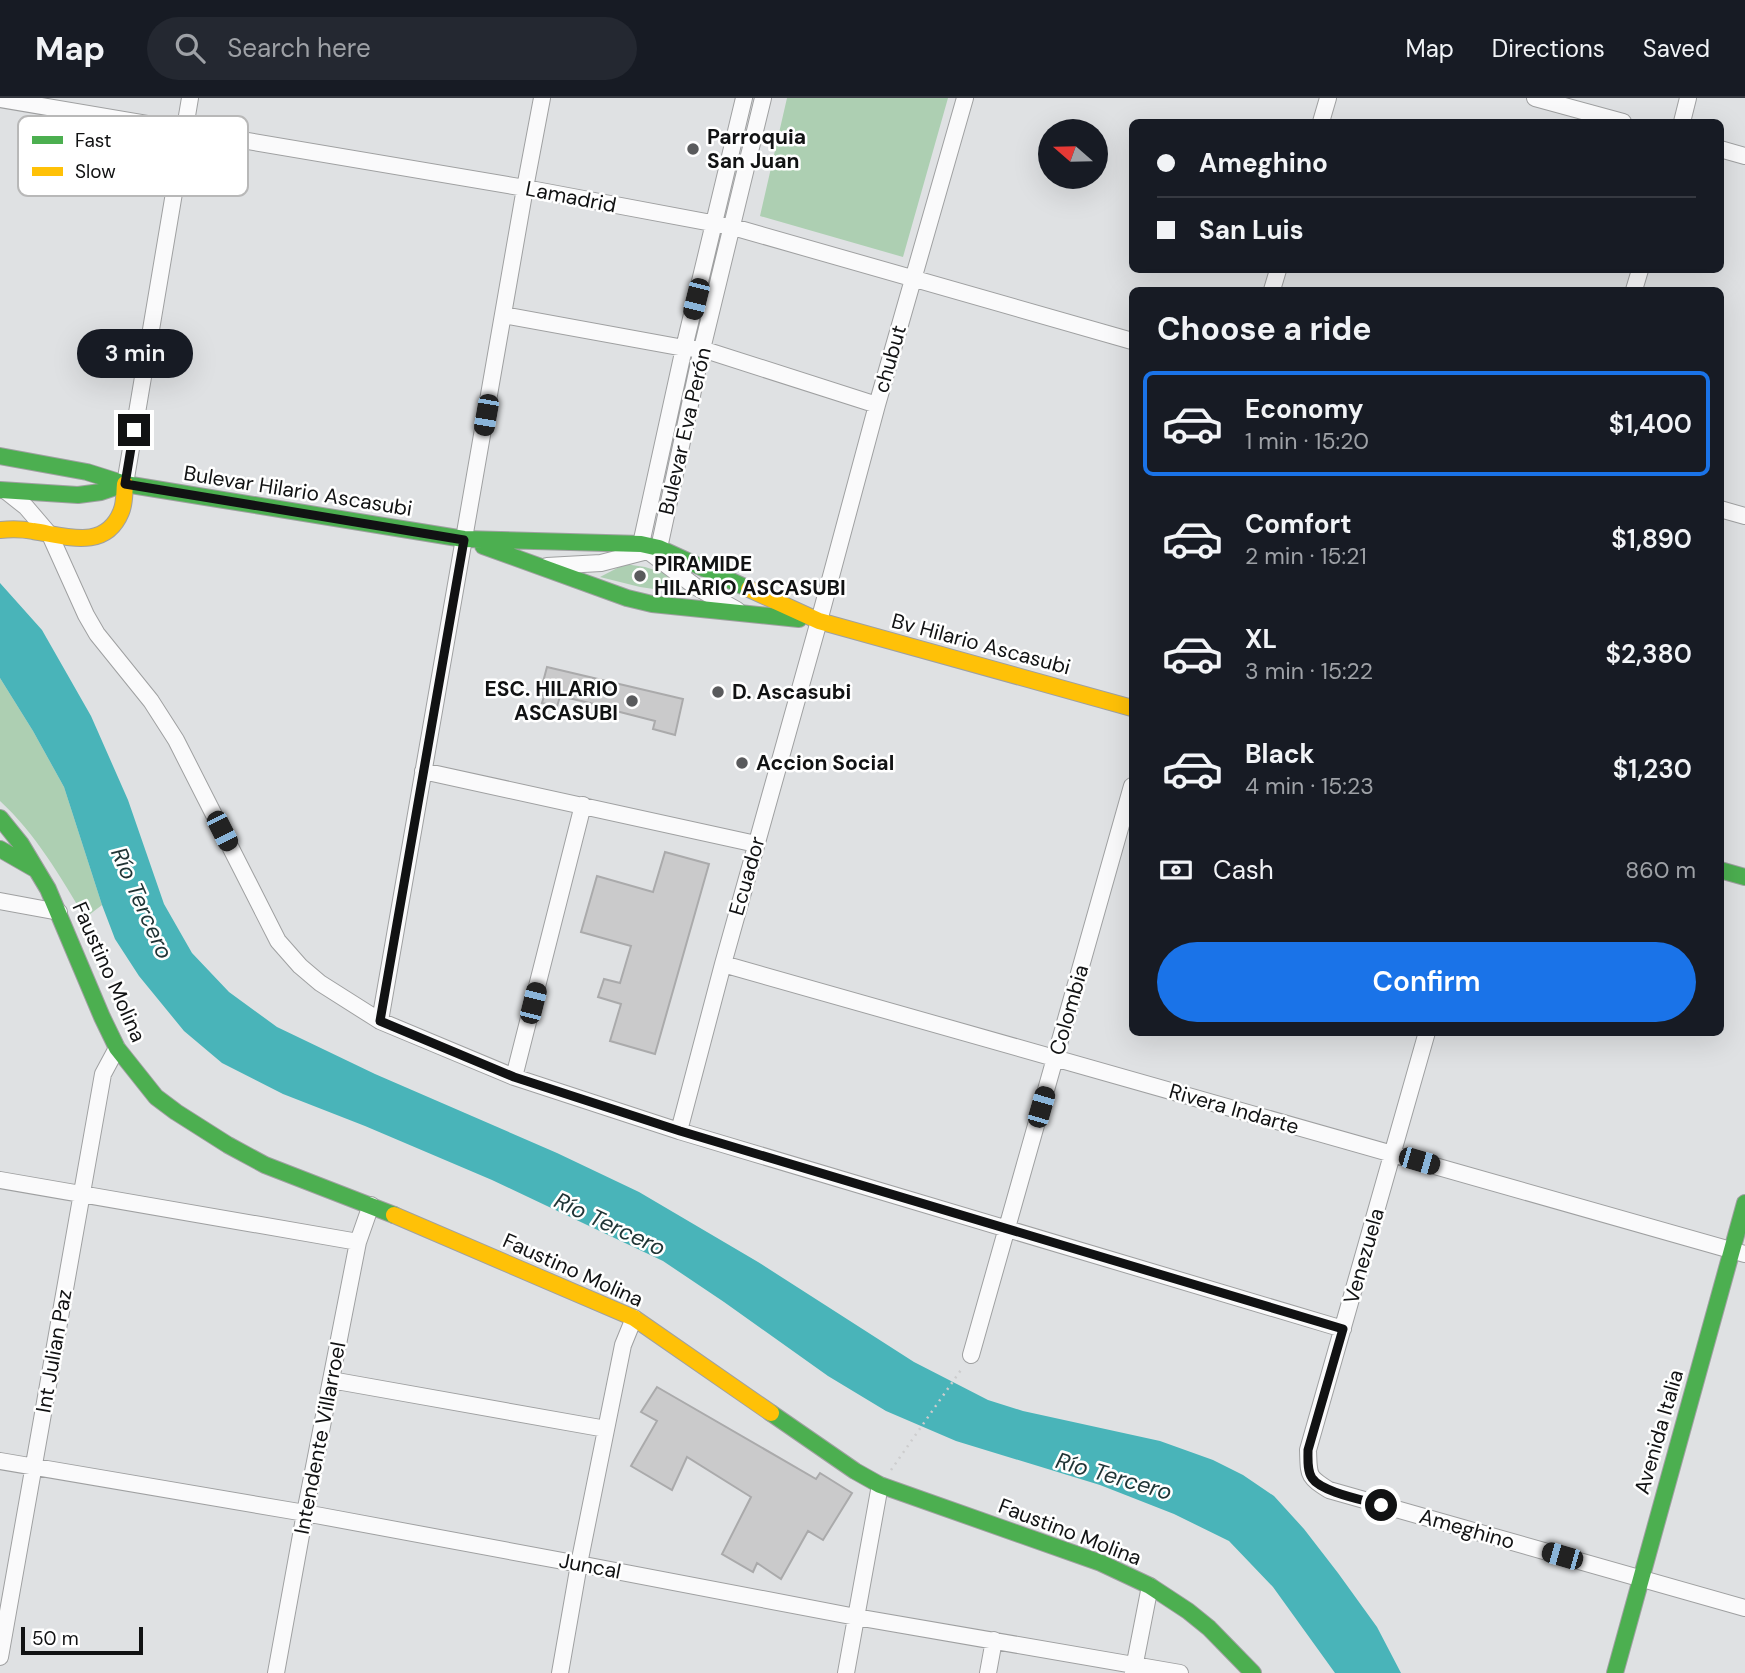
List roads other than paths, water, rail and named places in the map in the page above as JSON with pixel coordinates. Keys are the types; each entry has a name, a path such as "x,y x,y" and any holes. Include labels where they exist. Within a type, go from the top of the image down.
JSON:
{"street":[{"path":"187,116 190,98"},
{"path":"380,1021 542,98"},
{"name":"Bulevar Eva Perón","path":"649,548 684,348 744,98"},
{"name":"Bulevar Eva Perón","path":"649,548 733,228 763,98"},
{"name":"chubut","path":"819,621 877,405 965,98"},
{"path":"1322,119 1328,98"},
{"path":"1535,98 1612,119"},
{"path":"1683,119 1688,98"},
{"name":"Lamadrid","path":"0,99 98,116"},
{"name":"Lamadrid","path":"248,142 525,188 733,228 1129,340"},
{"path":"1724,150 1745,156"},
{"path":"0,530 14,528 82,539 106,533 116,523 122,510 173,196"},
{"path":"503,315 702,349 877,405"},
{"name":"Bulevar Hilario Ascasubi","path":"0,456 87,472 125,484 464,540 649,548 819,621"},
{"path":"87,472 66,477 28,474 2,494 26,507 50,535 97,634 151,701 176,740 278,941 300,966 320,983 380,1021 514,1077 680,1131 1343,1329"},
{"name":"Bulevar Hilario Ascasubi","path":"2,494 78,495 101,492 125,484"},
{"path":"1724,510 1745,516"},
{"name":"Bulevar Hilario Ascasubi","path":"464,540 626,598 652,604 819,621"},
{"path":"537,566 601,563 649,548 696,587 744,614"},
{"name":"Bv Hilario Ascasubi","path":"819,621 1129,707"},
{"name":"Ecuador","path":"680,1131 723,964 819,621"},
{"path":"423,771 756,844"},
{"name":"Colombia","path":"971,1355 1129,797"},
{"path":"514,1077 583,805"},
{"name":"Faustino Molina","path":"0,818 21,845 48,889 117,1048 156,1097 176,1112 265,1165 371,1205 634,1318 855,1471 880,1485 1101,1563 1150,1586 1209,1628 1253,1673"},
{"name":"Faustino Molina","path":"0,849 34,869"},
{"path":"1724,871 1745,877"},
{"path":"0,901 59,912"},
{"name":"Rivera Indarte","path":"723,964 1738,1252"},
{"name":"Venezuela","path":"1312,1479 1308,1450 1426,1036"},
{"name":"Int Julian Paz","path":"0,1657 103,1074 117,1048"},
{"path":"0,1180 358,1242"},
{"name":"Avenida Italia","path":"1615,1673 1640,1578 1738,1252 1745,1203"},
{"name":"Intendente Villarroel","path":"276,1673 358,1242 371,1205"},
{"path":"560,1673 623,1345 634,1318"},
{"path":"331,1380 606,1429"},
{"name":"Juncal","path":"0,1461 305,1513 856,1617 994,1640 1134,1669 1180,1673"},
{"name":"Ameghino","path":"1312,1479 1329,1490 1745,1608"},
{"path":"846,1673 880,1485"},
{"path":"1134,1669 1150,1586"},
{"path":"988,1673 994,1640"}],"water":[{"name":"Río Tercero","path":"0,583 42,630 91,716 128,800 164,904 192,953 229,992 277,1027 375,1074 557,1153 639,1192 758,1262 914,1362 988,1400 1023,1411 1160,1441 1213,1460 1243,1475 1274,1496 1304,1529 1377,1627 1401,1673 1335,1673 1273,1587 1229,1541 1174,1514 1100,1485 956,1441 886,1411 828,1376 663,1261 492,1180 283,1094 222,1063 184,1031 139,976 115,939 64,787 0,678"}],"place":[{"name":"Parroquia San Juan","path":"693,149"},
{"name":"PIRAMIDE HILARIO ASCASUBI","path":"640,576"},
{"name":"D. Ascasubi","path":"718,692"},
{"name":"ESC. HILARIO ASCASUBI","path":"632,701"},
{"name":"Accion Social","path":"742,763"}]}
